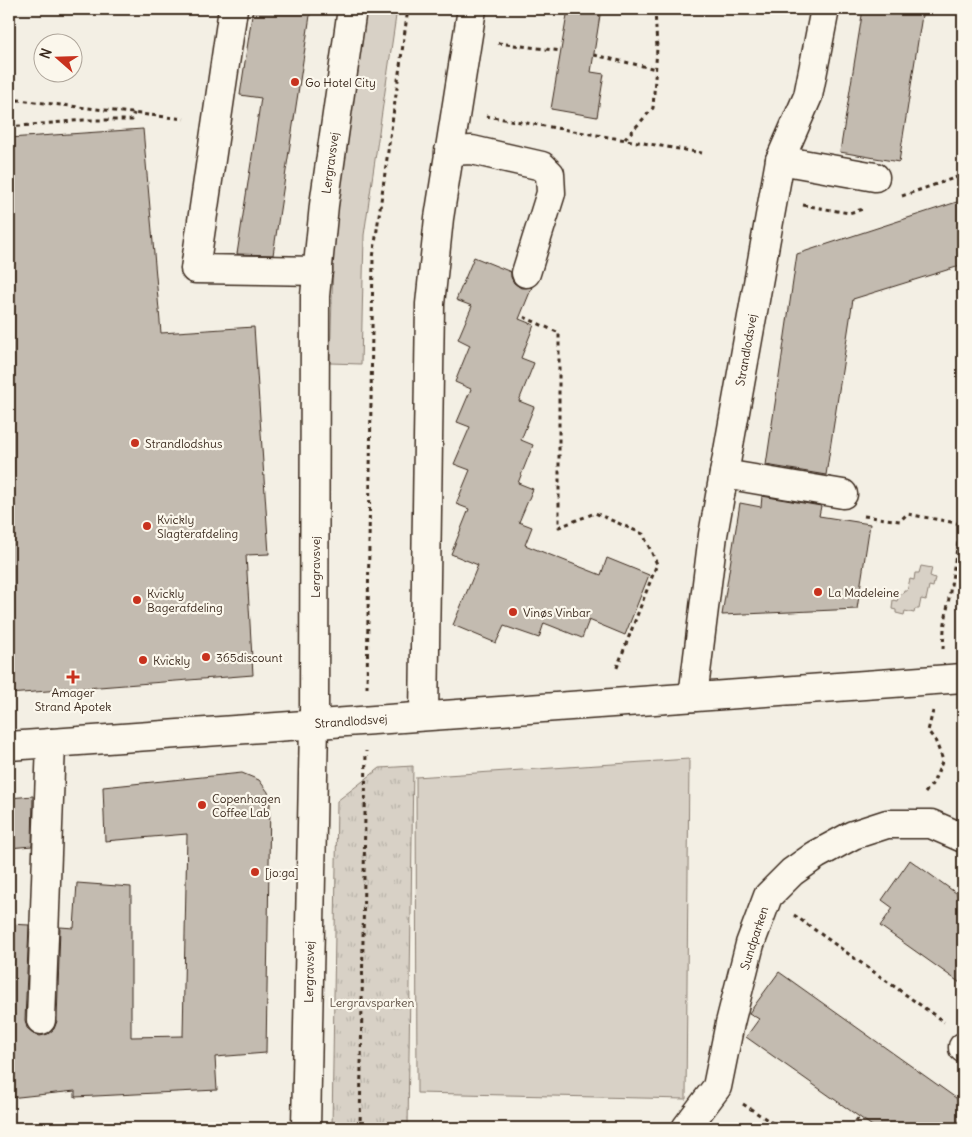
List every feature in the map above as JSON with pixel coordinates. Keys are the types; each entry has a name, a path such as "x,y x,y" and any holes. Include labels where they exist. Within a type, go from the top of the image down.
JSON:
{"street":[{"path":"233,9 195,269 318,271"},
{"name":"Lergravsvej","path":"306,1128 314,724 315,296 324,205 352,9"},
{"path":"424,716 430,304 439,218 472,9"},
{"name":"Strandlodsvej","path":"693,697 713,535 780,160 808,96 825,9"},
{"path":"449,152 472,150 542,166 550,174 551,194 526,272"},
{"path":"780,160 874,177"},
{"path":"724,474 843,494"},
{"name":"Strandlodsvej","path":"9,746 952,678"},
{"path":"41,1020 51,743"},
{"name":"Sundparken","path":"686,1128 717,1087 750,944 768,896 792,872 816,855 853,835 887,824 931,824 963,838"}],"path":[{"path":"360,1128 373,258 408,9"},
{"path":"625,140 653,108 657,48 655,9"},
{"path":"467,39 561,51"},
{"path":"594,55 656,69"},
{"path":"9,99 217,123"},
{"path":"456,110 702,153"},
{"path":"9,126 84,120 132,120 134,113"},
{"path":"524,317 559,333 559,527 595,513 643,534 657,564 603,703"},
{"path":"908,824 913,806 932,783 943,760 935,740 928,732 952,678 944,629 963,511"},
{"path":"768,896 947,1023"},
{"path":"717,1087 780,1128"},
{"path":"852,1128 859,1117"}],"green space":[{"path":"365,9 397,9 364,235 361,364 330,363 336,169"},
{"path":"921,566 932,568 930,576 935,578 933,587 929,586 926,600 921,599 919,609 915,609 914,613 905,611 904,615 896,613 896,610 892,609 893,600 897,601 899,594 907,591 910,579 914,580 915,573 919,573"},
{"path":"689,759 686,1099 417,1093 416,777"},
{"name":"Lergravsparken","path":"413,766 408,1128 332,1128 337,801 380,768"}],"building":[{"path":"253,9 311,9 273,255 237,254 261,98 240,95"},
{"path":"568,9 601,9 591,72 604,74 597,117 551,109"},
{"path":"863,9 923,9 899,162 840,152"},
{"name":"Strandlodshus","path":"143,129 161,333 254,327 269,554 246,555 253,675 9,694 9,138"},
{"path":"963,200 963,265 853,299 826,475 766,465 797,254"},
{"path":"474,257 511,272 514,283 521,288 532,287 519,319 534,325 521,358 534,363 519,401 534,407 521,440 533,445 518,483 533,489 519,522 532,527 525,545 601,575 607,558 649,575 625,635 589,620 582,638 544,623 539,638 504,626 496,643 453,625 478,565 451,554 469,509 456,504 470,470 454,464 470,427 457,422 471,389 455,382 470,345 458,339 472,306 456,300"},
{"path":"762,496 821,506 819,516 870,524 857,609 722,615 740,503 761,507"},
{"path":"242,773 259,780 268,792 270,802 266,1053 215,1057 217,1090 75,1097 75,1091 9,1098 9,924 29,925 25,1020 27,1028 33,1033 40,1036 48,1034 54,1029 57,1021 60,927 74,928 77,883 131,887 131,1037 183,1036 187,834 105,841 103,787"},
{"path":"33,796 32,846 9,848 9,798"},
{"path":"910,860 963,898 963,985 880,926 893,908 882,900"},
{"path":"779,972 963,1103 963,1128 875,1128 746,1037 759,1019 749,1013"}],"place":[{"name":"Go Hotel City","path":"295,82"},
{"name":"Strandlodshus","path":"135,443"},
{"name":"Kvickly Slagterafdeling","path":"147,526"},
{"name":"La Madeleine","path":"818,592"},
{"name":"Kvickly Bagerafdeling","path":"137,600"},
{"name":"Vinøs Vinbar","path":"513,612"},
{"name":"365discount","path":"206,657"},
{"name":"Kvickly","path":"143,660"},
{"name":"Amager Strand Apotek","path":"73,677"},
{"name":"Copenhagen Coffee Lab","path":"202,805"},
{"name":"[jo:ga]","path":"255,872"}]}
